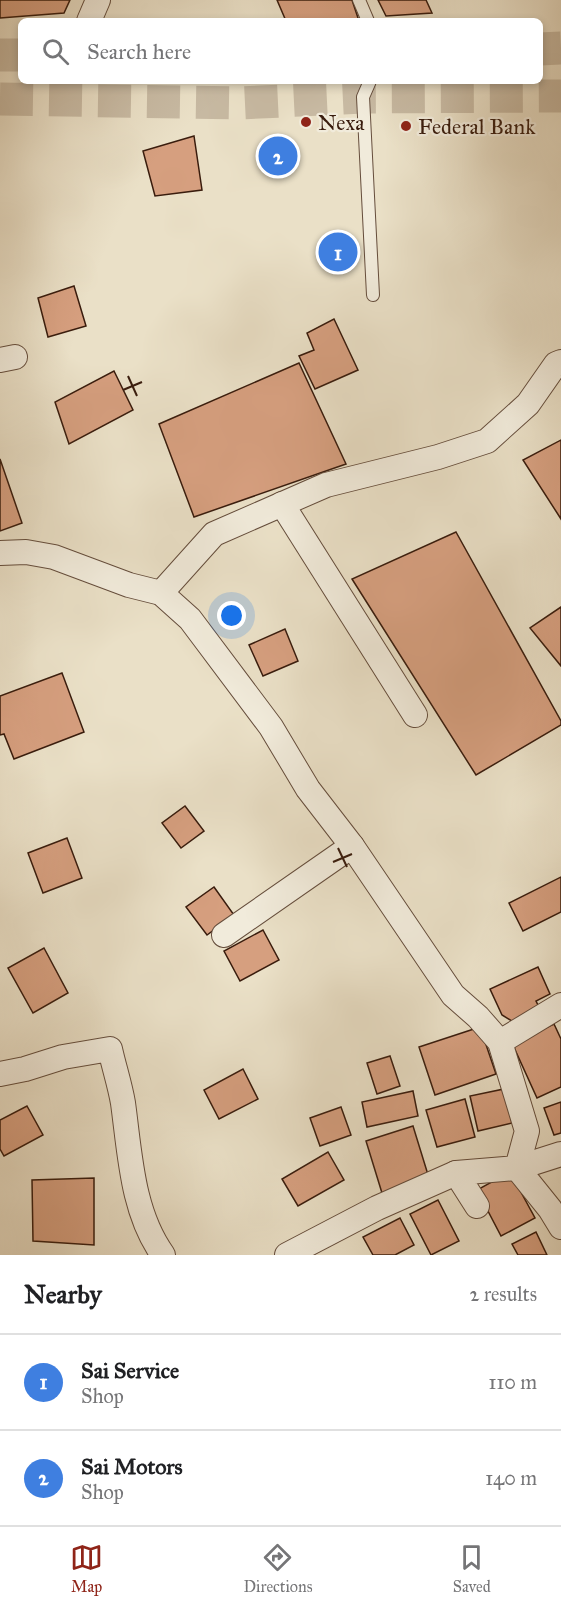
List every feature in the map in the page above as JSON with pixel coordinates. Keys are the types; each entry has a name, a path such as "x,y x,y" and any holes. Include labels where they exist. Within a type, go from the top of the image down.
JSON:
{"street":[{"path":"91,18 98,0"},
{"path":"161,593 214,534 326,485 438,457 487,441 528,404 556,364 561,362"},
{"path":"282,504 415,715"},
{"path":"0,553 26,552 54,557 129,585 161,593 190,619 226,664 271,727 308,789 352,846 453,995 478,1017 500,1042 526,1131 517,1168"},
{"path":"224,935 352,846"},
{"path":"500,1042 561,1005"},
{"path":"0,1074 63,1057 110,1049 122,1101 128,1158 152,1240 163,1255"},
{"path":"287,1255 377,1208 456,1173 517,1168 561,1154"},
{"path":"517,1168 550,1209 561,1227"},
{"path":"456,1173 477,1206"}],"lane":[{"path":"360,0 367,18"},
{"path":"369,84 363,97 373,295"}],"building":[{"path":"0,0 70,0 64,13 0,18"},
{"path":"277,0 352,0 358,18 285,18"},
{"path":"378,0 426,0 432,13 386,16"},
{"path":"194,136 202,190 155,196 143,151"},
{"path":"74,286 86,326 48,337 38,298"},
{"path":"334,319 358,370 315,389 299,356 314,350 307,333"},
{"path":"299,363 346,464 194,517 159,424"},
{"path":"114,371 133,410 69,444 55,402"},
{"path":"561,440 561,519 523,460"},
{"path":"0,459 22,523 0,531"},
{"path":"456,532 561,721 561,725 476,775 352,579"},
{"path":"561,607 561,666 530,628"},
{"path":"285,629 298,661 263,676 249,645"},
{"path":"62,673 84,732 14,759 4,734 0,735 0,696"},
{"path":"185,806 204,831 181,848 162,823"},
{"path":"67,838 82,878 43,893 28,853"},
{"path":"561,877 561,912 523,931 509,903"},
{"path":"214,887 234,915 207,935 186,907"},
{"path":"263,930 279,960 240,981 224,951"},
{"path":"44,948 68,993 33,1013 8,968"},
{"path":"538,967 550,994 536,1001 541,1011 515,1023 502,1015 490,989"},
{"path":"554,1024 561,1039 561,1087 537,1098 512,1043"},
{"path":"480,1027 496,1074 435,1095 419,1047"},
{"path":"390,1056 400,1086 377,1094 367,1063"},
{"path":"243,1069 258,1099 219,1119 204,1090"},
{"path":"504,1089 512,1123 478,1131 470,1096"},
{"path":"413,1091 418,1116 367,1127 362,1102"},
{"path":"465,1099 475,1137 437,1147 426,1110"},
{"path":"561,1102 561,1133 554,1135 544,1108"},
{"path":"27,1106 43,1135 4,1156 0,1149 0,1120"},
{"path":"341,1107 351,1135 320,1146 310,1118"},
{"path":"413,1126 429,1178 382,1193 366,1141"},
{"path":"328,1152 344,1180 298,1206 282,1179"},
{"path":"510,1172 535,1218 501,1236 477,1190"},
{"path":"94,1178 94,1245 33,1241 32,1180"},
{"path":"438,1200 459,1241 431,1255 410,1214"},
{"path":"400,1218 414,1245 395,1255 373,1255 363,1237"},
{"path":"536,1232 547,1255 518,1255 512,1244"}],"tunnel":[{"path":"543,49 561,48"},
{"path":"0,55 18,55"},
{"path":"0,99 240,103 363,97 561,96"}],"place":[{"name":"Nexa","path":"306,122"},
{"name":"Federal Bank","path":"406,126"},
{"name":"Sai Motors","path":"278,156"},
{"name":"Sai Service","path":"338,252"}]}
